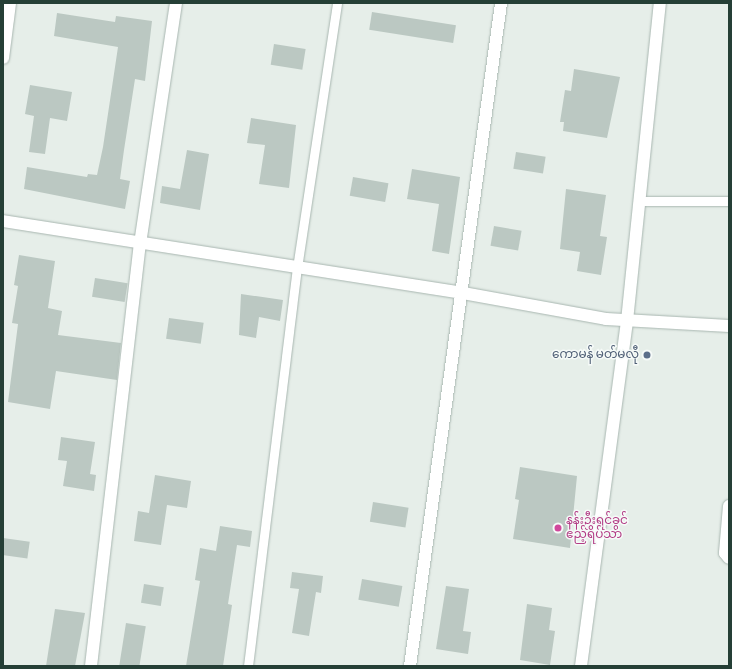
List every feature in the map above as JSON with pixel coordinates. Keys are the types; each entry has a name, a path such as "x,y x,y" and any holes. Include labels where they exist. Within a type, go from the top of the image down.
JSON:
{"street":[{"path":"3,58 10,3"},
{"path":"92,666 140,244 176,3"},
{"path":"410,666 463,293 501,3"},
{"path":"581,666 627,321 660,3"},
{"path":"3,221 140,244 463,293 627,321 729,326"},
{"path":"729,506 725,553 729,558"}],"lane":[{"path":"248,666 297,268 337,3"},
{"path":"639,201 729,201"}],"building":[{"path":"372,12 456,25 453,43 369,30"},
{"path":"57,13 115,22 116,16 152,21 145,81 135,79 124,150 120,179 130,181 125,209 24,189 27,167 87,177 88,174 97,175 103,147 118,47 54,36"},
{"path":"274,44 306,49 302,70 271,65"},
{"path":"574,69 620,77 607,138 563,131 564,122 560,122 565,90 571,91"},
{"path":"30,85 72,92 67,121 50,118 45,154 29,152 34,116 25,114"},
{"path":"251,118 296,125 289,188 259,184 265,145 247,143"},
{"path":"187,150 209,154 200,210 160,203 162,186 180,189"},
{"path":"516,152 546,157 543,173 513,169"},
{"path":"412,169 460,177 449,254 432,251 439,204 407,199"},
{"path":"353,177 388,183 385,202 350,196"},
{"path":"566,189 606,195 600,236 607,237 601,275 577,271 580,252 560,249"},
{"path":"494,226 522,231 518,251 491,246"},
{"path":"19,255 55,261 48,308 62,311 58,335 121,343 117,380 56,371 50,409 8,402 18,324 12,323 18,286 14,285"},
{"path":"95,278 128,283 125,302 92,297"},
{"path":"241,294 283,300 280,321 259,317 256,338 239,335"},
{"path":"169,318 204,323 201,344 166,339"},
{"path":"61,437 95,442 90,474 96,475 94,491 63,486 67,461 58,460"},
{"path":"520,467 577,476 570,548 513,539 519,500 515,499"},
{"path":"155,475 191,481 187,508 167,505 161,545 134,541 138,511 149,513"},
{"path":"373,502 409,508 405,527 370,522"},
{"path":"220,526 252,531 250,547 237,545 228,604 232,605 223,666 186,666 200,581 195,580 200,548 216,551"},
{"path":"3,538 30,542 27,559 3,555"},
{"path":"292,572 323,576 321,593 316,592 309,636 292,633 299,589 290,588"},
{"path":"362,579 402,586 399,607 358,600"},
{"path":"144,584 164,587 161,606 141,603"},
{"path":"446,586 469,589 463,631 471,632 468,654 436,649"},
{"path":"527,604 552,608 549,630 555,631 550,665 520,660"},
{"path":"55,609 85,613 75,666 46,666"},
{"path":"126,623 146,626 139,666 119,665"}],"place":[{"name":"ကောမန် မတ်မလီု","path":"647,355"},
{"name":"နန်းဦးရင်ခွင် ဧည့်ရိပ်သာ","path":"558,528"}]}
